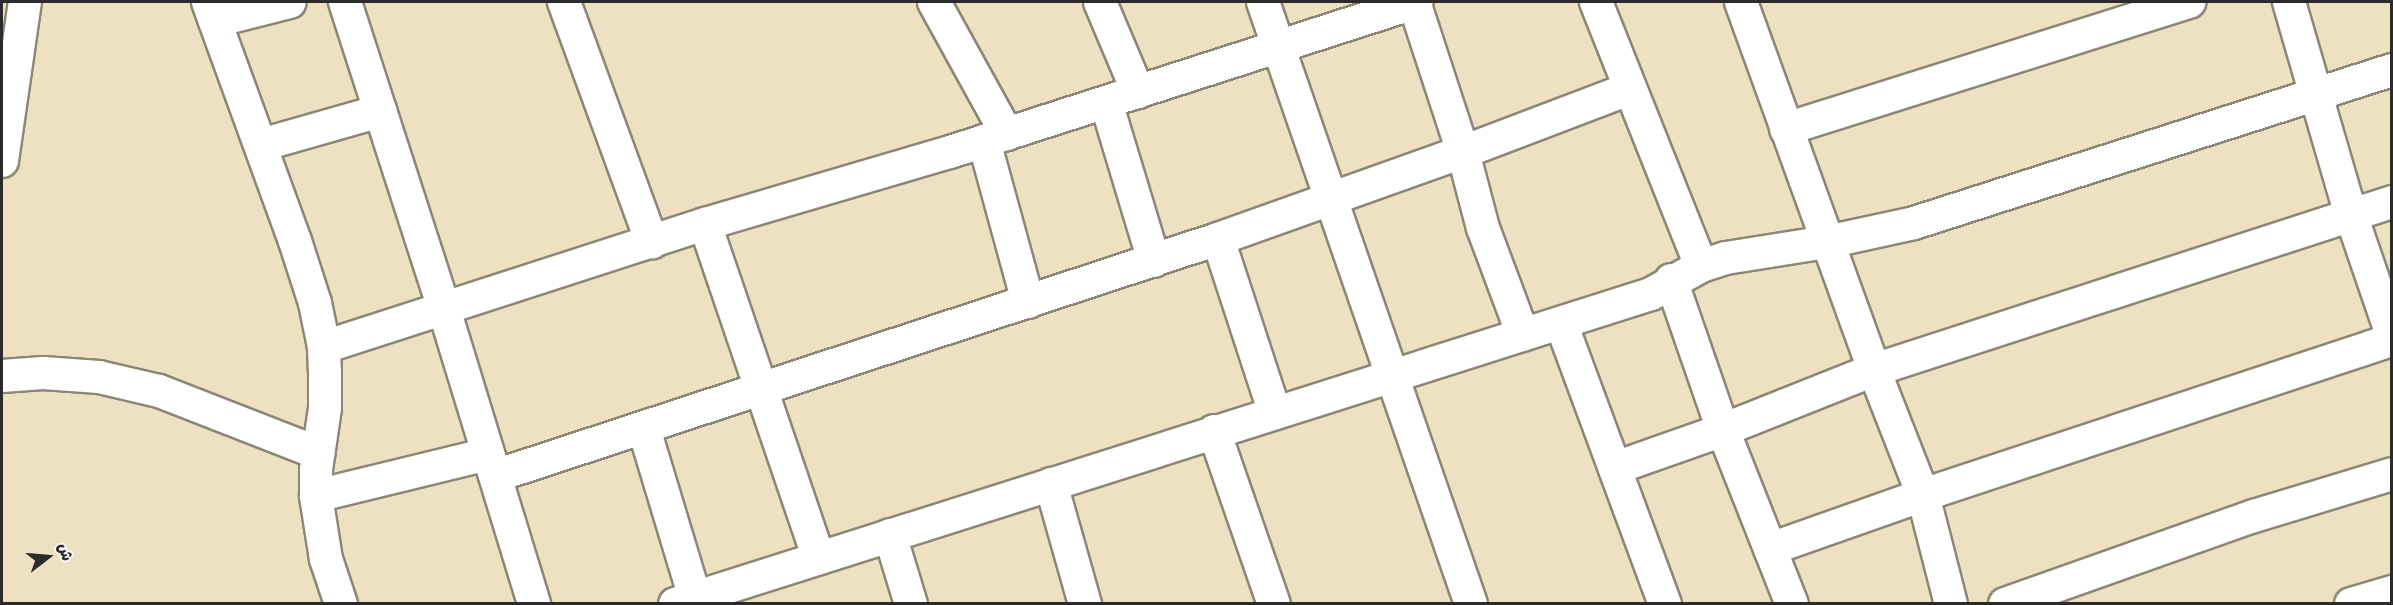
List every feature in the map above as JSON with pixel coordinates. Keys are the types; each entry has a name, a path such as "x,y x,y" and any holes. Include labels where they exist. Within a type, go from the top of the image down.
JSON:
{"street":[{"path":"2,161 25,2"},
{"path":"290,2 211,11 261,145 315,303 324,347 325,408 318,453 316,496 326,559 341,603"},
{"path":"345,2 444,309 534,603"},
{"path":"564,2 652,242"},
{"path":"934,2 995,137 1028,302"},
{"path":"1100,2 1138,92"},
{"path":"1263,2 1395,377 1471,603"},
{"path":"324,347 705,224 1138,92 1414,2 1463,152 1483,228 1523,335"},
{"path":"1596,2 1701,266"},
{"path":"1741,2 1874,370 1923,495 1951,603"},
{"path":"1786,129 2190,2"},
{"path":"2289,2 2351,215 2391,335"},
{"path":"644,429 705,598 890,535 1214,431 1395,377 1651,294 1671,280 1701,266 1726,258 1827,242 1914,223 2391,70"},
{"path":"316,496 491,465 644,429 1218,239 1463,152 1629,89"},
{"path":"1106,102 1154,261"},
{"path":"261,145 380,111"},
{"path":"1615,468 1723,430 1874,370 2391,202"},
{"path":"705,224 819,558"},
{"path":"1218,239 1275,413"},
{"path":"1671,280 1723,430 1792,603"},
{"path":"1561,323 1665,603"},
{"path":"1770,549 1923,495 2391,340"},
{"path":"2,376 43,373 99,377 159,391 318,453"},
{"path":"1214,431 1274,603"},
{"path":"2005,603 2254,516 2391,474"},
{"path":"1051,484 1085,603"},
{"path":"890,535 911,603"},
{"path":"2351,603 2391,592"}]}
